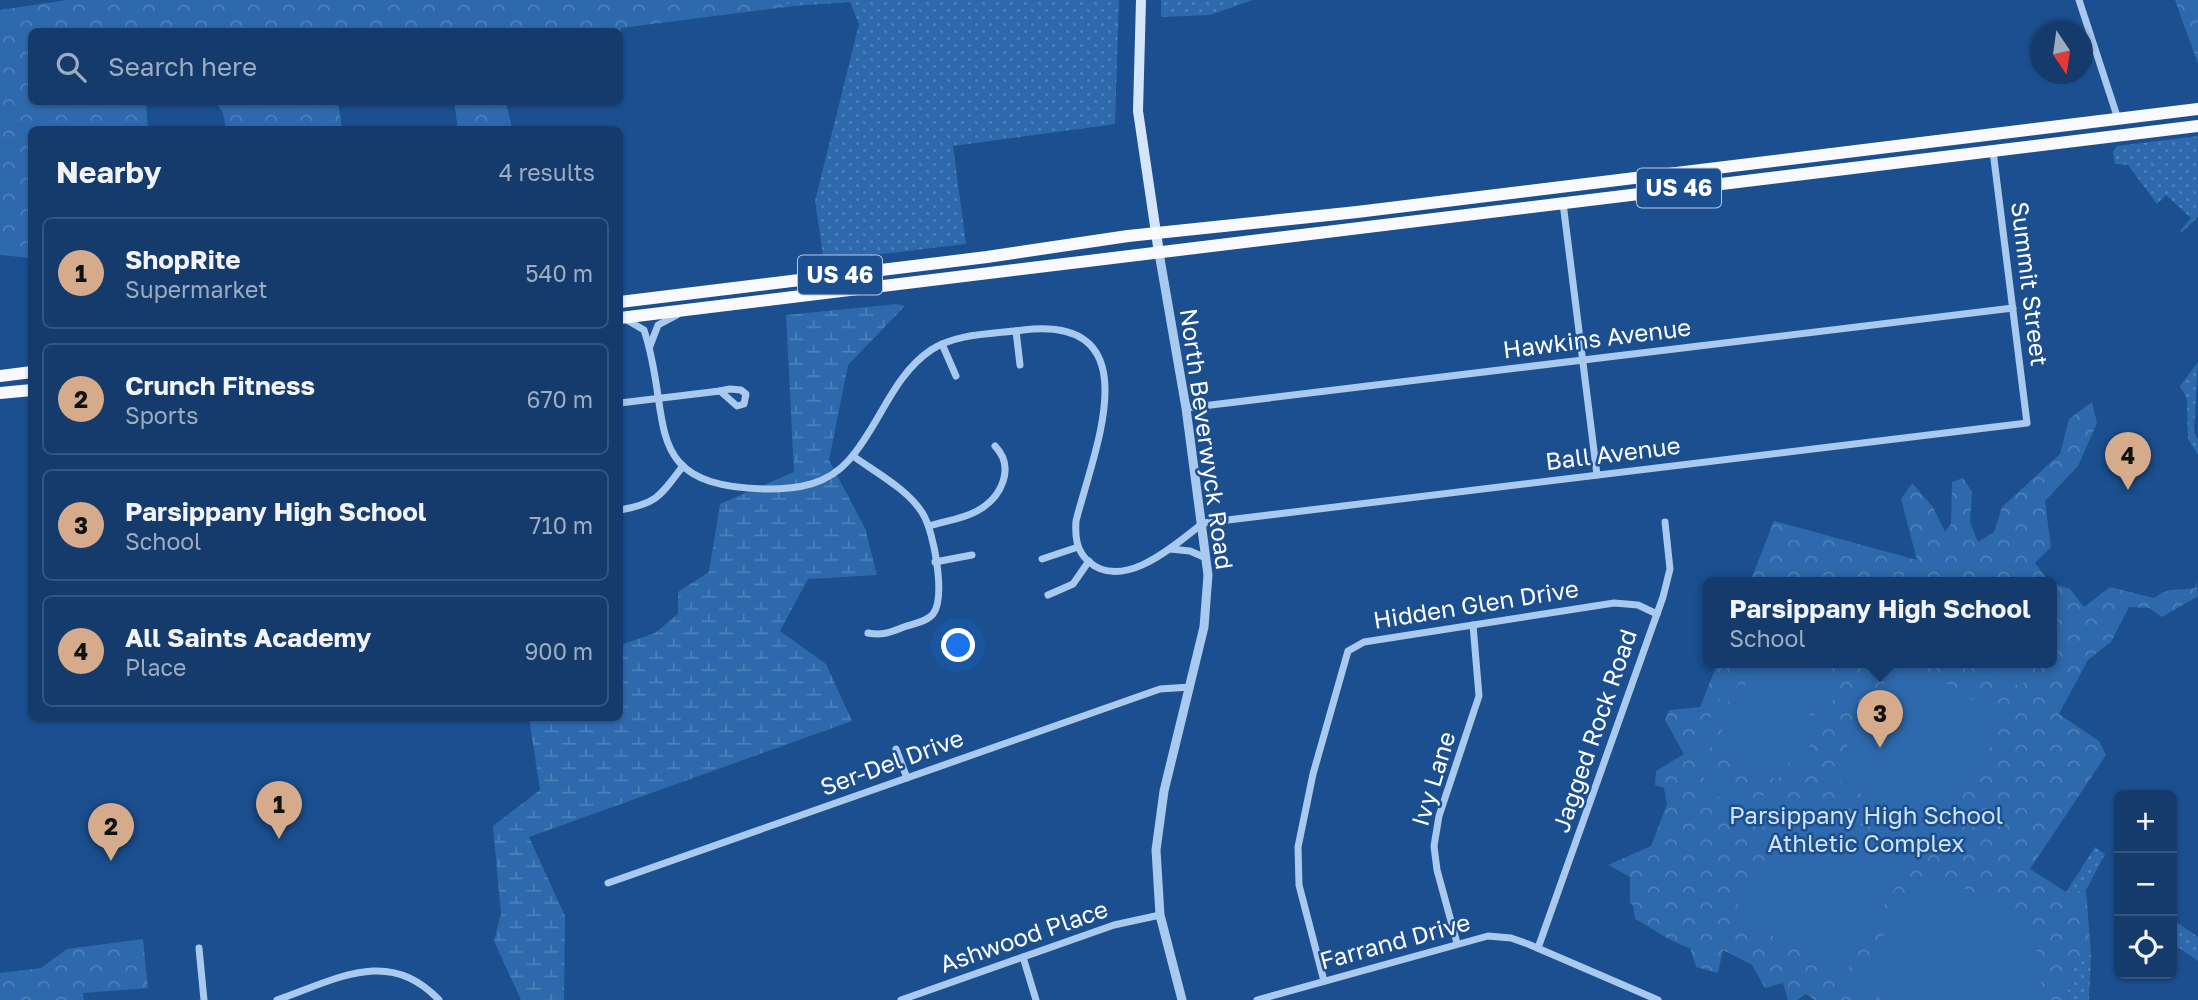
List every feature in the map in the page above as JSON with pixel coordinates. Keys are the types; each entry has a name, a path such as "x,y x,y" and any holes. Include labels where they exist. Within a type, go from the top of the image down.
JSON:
{"highway":[{"name":"US 46","path":"623,302 987,257 1156,233 2198,109"},
{"name":"US 46","path":"623,318 2198,125"},
{"path":"0,376 28,372"},
{"path":"0,393 28,390"}],"main road":[{"path":"1141,0 1139,111 1159,253"}],"street":[{"path":"2079,0 2118,118"},
{"name":"Summit Street","path":"1993,150 2027,423"},
{"path":"1563,203 1597,475"},
{"name":"North Beverwyck Road","path":"1159,253 1186,408 1206,558 1204,627 1159,820 1156,877 1160,915 1182,1000"},
{"name":"Hawkins Avenue","path":"1186,408 2013,308"},
{"path":"650,347 658,325 684,311"},
{"path":"623,319 640,326 650,347 663,432 673,456 683,466 720,486 776,489 800,487 822,480 853,456 908,371 942,344 1016,331 1045,329 1072,333 1090,346 1106,377 1107,401 1076,521 1078,547 1089,561 1101,569 1125,570 1147,562 1169,549 1203,523"},
{"path":"1016,331 1020,365"},
{"path":"942,344 956,376"},
{"path":"623,402 720,391"},
{"name":"Ball Avenue","path":"1203,523 2027,423"},
{"path":"929,526 979,510 996,494 1006,469 1002,454 995,446"},
{"path":"853,456 894,485 922,511 929,526 940,591 938,606 931,617 881,636 868,633"},
{"path":"623,510 645,506 656,500 683,466"},
{"name":"Jagged Rock Road","path":"1538,948 1657,614 1670,569 1665,522"},
{"path":"1042,559 1078,547"},
{"path":"1169,549 1190,551 1206,558"},
{"path":"935,562 972,555"},
{"path":"1048,595 1073,584 1089,561"},
{"name":"Hidden Glen Drive","path":"1324,981 1299,885 1298,847 1345,656 1353,647 1364,642 1614,603 1638,605 1657,614"},
{"name":"Ivy Lane","path":"1457,943 1437,870 1434,846 1439,816 1479,696 1473,625"},
{"name":"Ser-Del Drive","path":"608,883 1160,689 1191,687"},
{"path":"896,749 907,778"},
{"name":"Ashwood Place","path":"901,1000 1114,925 1160,915"},
{"name":"Farrand Drive","path":"1257,1000 1457,943 1500,936 1538,948 1658,1000"},
{"path":"199,948 204,1000"},
{"path":"1023,957 1036,1000"},
{"path":"281,999 358,972 382,970 410,977 439,1000"}],"green space":[{"path":"67,0 775,0 794,6 621,28 28,28 28,105 146,105 148,126 28,126 28,258 0,255 0,10"},
{"path":"775,0 1119,0 1115,124 953,146 966,244 824,261 815,201 859,24 850,2 794,6"},
{"path":"1161,0 1253,0 1210,15 1161,17"},
{"path":"2175,0 2198,0 2198,64"},
{"path":"217,105 338,105 342,126 225,126 223,113"},
{"path":"454,105 507,105 511,126 458,126"},
{"path":"2198,136 2198,217 2182,232 2180,231 2191,218 2166,195 2157,204 2128,165 2115,164 2113,152 2117,146"},
{"path":"897,304 905,306 848,365 829,460 865,528 877,575 808,579 780,631 826,664 852,721 529,837 565,916 564,1000 521,1000 494,941 501,914 493,826 540,790 529,721 623,721 623,644 655,633 678,614 678,592 709,572 720,504 794,472 786,315"},
{"path":"2198,362 2194,432 2198,440 2198,455 2188,439 2187,399 2180,386"},
{"path":"2092,402 2097,423 2078,466 2045,501 2051,547 2035,563 2045,577 1752,577 1774,521 1917,560 1901,499 1912,483 1933,507 1945,532 1951,524 1952,482 1963,478 1972,492 1970,522 1978,542 1994,532 2002,507 2060,454 2069,419"},
{"name":"Parsippany High School Athletic Complex","path":"2196,581 2198,596 2162,617 2149,608 2129,607 2111,642 2088,660 2059,714 2099,741 2106,755 2030,869 2066,892 2086,890 2091,954 2070,971 2067,1000 1815,1000 1806,994 1797,1000 1788,1000 1783,983 1765,988 1752,965 1723,950 1718,973 1696,967 1690,948 1635,919 1633,905 1630,903 1630,877 1608,865 1651,846 1667,804 1664,788 1655,785 1656,771 1684,754 1665,720 1669,710 1700,707 1716,668 2057,668 2057,585 2070,589 2084,607 2110,587 2154,598 2170,590 2195,588"},
{"path":"1738,668 1747,668 1713,736 1709,756 1710,774 1719,788 1738,797 1754,798 1764,795 1778,786 1839,668 1849,668 1776,813 1768,809 1770,803 1757,807 1730,804 1719,797 1706,782 1700,766 1700,749 1713,712"},
{"path":"1753,668 1833,668 1777,780 1713,748"},
{"path":"1893,668 1922,668 2000,717 2001,728 1936,838 1930,834 1922,848 1898,834 1905,820 1830,775"},
{"path":"1978,668 2030,668 2022,687"},
{"path":"1811,798 1916,856 1848,961 1850,975 1832,979 1829,963 1791,938 1786,944 1736,913 1740,906 1730,899 1778,846"},
{"path":"2095,847 2105,854 2086,890 2066,892"},
{"path":"1927,868 2033,926 2042,989 2038,1000 1884,1000 1854,984"},
{"path":"2177,922 2198,937 2198,961 2177,946"},
{"path":"143,939 148,988 83,993 84,1000 0,1000 0,973 41,968 67,949"},
{"path":"2091,954 2089,1000 2067,1000 2070,971"}],"place":[{"name":"All Saints Academy","path":"2128,490"},
{"name":"Parsippany High School","path":"1880,748"},
{"name":"ShopRite","path":"279,839"},
{"name":"Crunch Fitness","path":"111,861"}]}
